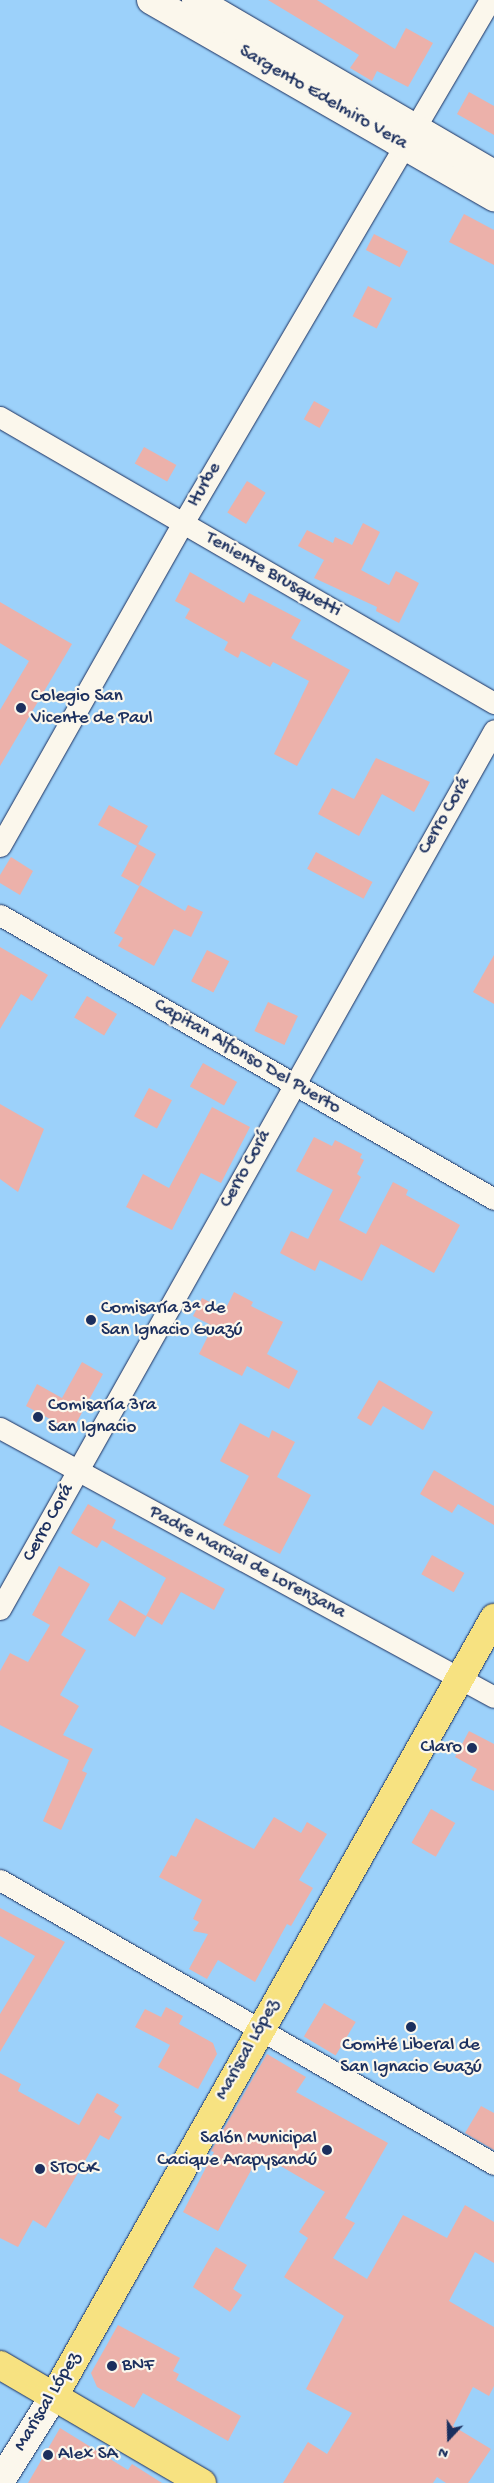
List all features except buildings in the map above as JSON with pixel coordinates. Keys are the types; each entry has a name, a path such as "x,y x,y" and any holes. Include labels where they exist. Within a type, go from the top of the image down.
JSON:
{"main road":[{"name":"Mariscal López","path":"54,2396 259,2029 494,1618"},
{"path":"0,2365 202,2483"}],"street":[{"name":"Sargento Edelmiro Vera","path":"151,0 409,135 494,174"},
{"name":"Sargento Edelmiro Vera","path":"196,0 409,135 494,197"},
{"name":"Iturbe","path":"0,846 183,523 409,135 490,0"},
{"name":"Teniente Brusquetti","path":"0,417 494,703"},
{"name":"Cerro Corá","path":"0,1609 494,730"},
{"name":"Capitan Alfonso Del Puerto","path":"0,916 494,1199"},
{"name":"Padre Marcial de Lorenzana","path":"0,1428 494,1697"},
{"path":"0,1880 494,2164"},
{"name":"Mariscal López","path":"0,2482 54,2396"}],"water":[{"path":"0,0 494,0 494,2483 0,2483"}],"place":[{"name":"Colegio San Vicente de Paul","path":"21,708"},
{"name":"Comisaría 3ª de San Ignacio Guazú","path":"91,1320"},
{"name":"Comisaría 3ra San Ignacio","path":"38,1417"},
{"name":"Claro","path":"472,1748"},
{"name":"Comité Liberal de San Ignacio Guazú","path":"411,2027"},
{"name":"Salón Municipal Cacique Arapysandú","path":"327,2150"},
{"name":"STOCK","path":"40,2169"},
{"name":"BNF","path":"112,2366"},
{"name":"Alex SA","path":"48,2455"}]}
